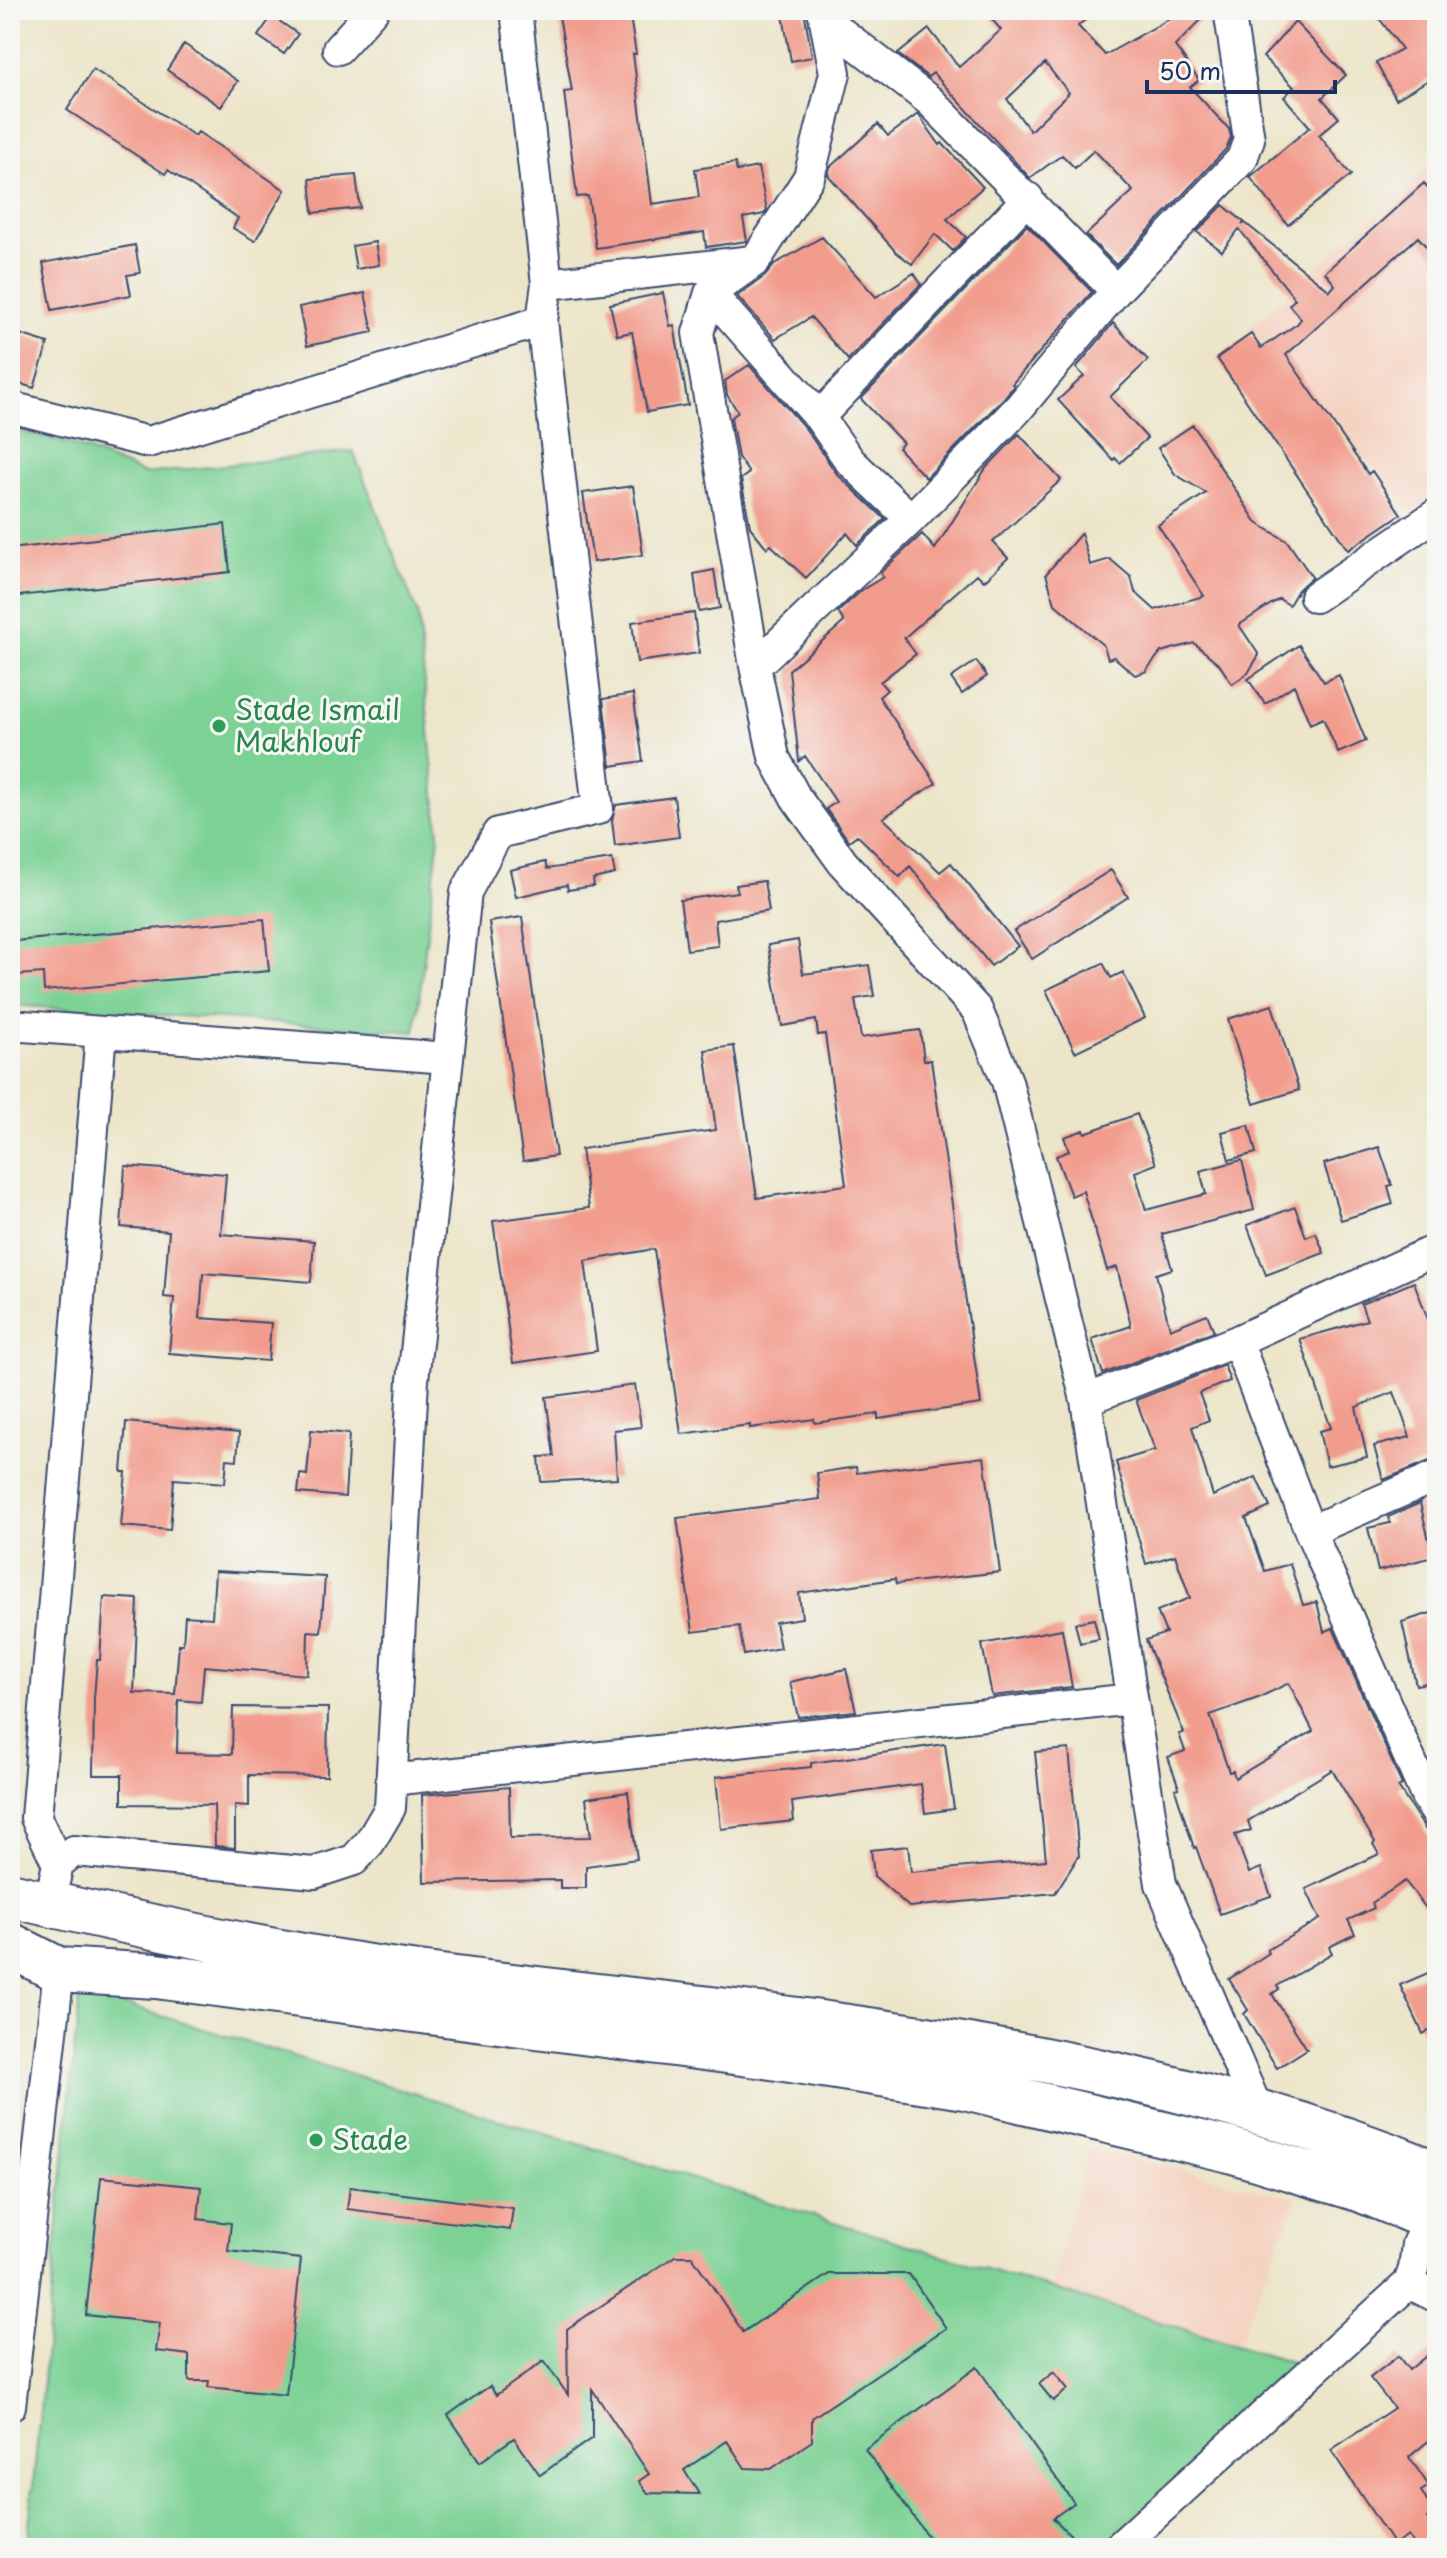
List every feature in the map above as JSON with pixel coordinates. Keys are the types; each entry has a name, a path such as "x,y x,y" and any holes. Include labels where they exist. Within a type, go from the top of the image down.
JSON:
{"highway":[{"path":"39,1888 143,1927 370,1967 787,2019 987,2050 1132,2080 1258,2111 1372,2148 1437,2174"},
{"path":"10,1945 59,1970 156,1976 765,2056 965,2087 1230,2150 1362,2190 1433,2219"}],"street":[{"path":"338,49 373,10"},
{"path":"39,1888 74,1851 314,1873 354,1860 370,1842 390,1808 413,1380 466,892 498,833 598,809 542,321 547,284 516,10"},
{"path":"755,666 911,519 1017,410 1116,291 1242,159 1249,139 1229,10"},
{"path":"824,16 930,101 1116,291"},
{"path":"824,16 835,73 809,177 755,261 710,293 698,333 755,666 774,757 796,798 843,863 977,1010 1007,1081 1086,1400 1161,1884 1258,2111"},
{"path":"819,417 1028,198"},
{"path":"547,284 755,261"},
{"path":"710,293 819,417 850,461 911,519"},
{"path":"10,407 148,442 542,321"},
{"path":"1315,597 1437,514"},
{"path":"10,1025 448,1058"},
{"path":"39,1888 36,1818 101,1032"},
{"path":"1086,1400 1237,1341 1437,1249"},
{"path":"1237,1341 1310,1531 1426,1796 1437,1814"},
{"path":"1310,1531 1437,1476"},
{"path":"391,1780 1132,1699"},
{"path":"10,2406 59,1970"},
{"path":"1118,2548 1409,2283 1417,2244 1433,2219"},
{"path":"1409,2283 1437,2297"}],"shaded area":[{"path":"1429,167 1437,176 1437,493 1414,514 1249,329"},
{"path":"1089,2147 1297,2199 1237,2346 1051,2289"}],"green space":[{"name":"Stade Ismail Makhlouf","path":"10,429 77,446 145,474 353,451 418,615 439,836 415,1032 10,1005"},
{"name":"Stade","path":"80,1991 1307,2367 1118,2548 27,2548"}],"building":[{"path":"558,10 629,10 652,204 699,197 695,169 735,163 737,171 758,167 767,210 764,214 743,218 747,241 706,247 704,232 596,248 588,196 577,197 564,92 572,91"},
{"path":"782,10 804,10 812,57 791,61"},
{"path":"984,10 1096,10 1078,26 1105,55 1169,19 1160,10 1211,10 1175,46 1199,80 1190,87 1229,129 1231,137 1226,149 1116,265 1086,235 1133,191 1094,150 1075,168 1062,155 1030,178 933,73 928,77 898,54 929,29 959,67 1001,30","holes":["1045,63 1069,93 1030,131 1007,99"]},
{"path":"1373,10 1437,10 1437,75 1396,99 1376,63 1402,49"},
{"path":"272,16 298,34 284,54 258,36"},
{"path":"1295,22 1346,75 1322,98 1339,118 1319,135 1351,175 1288,225 1250,177 1310,127 1284,97 1294,87 1263,57"},
{"path":"184,44 238,81 221,107 167,70"},
{"path":"93,69 195,136 198,132 285,190 255,241 233,228 238,218 168,170 165,174 67,110"},
{"path":"918,114 940,145 942,143 983,187 947,219 966,237 953,251 935,234 912,264 896,252 828,175 830,167 878,124 888,136"},
{"path":"356,175 360,208 313,213 310,179"},
{"path":"1424,183 1437,198 1437,259 1418,237 1286,355 1368,474 1372,471 1401,514 1348,550 1217,358 1251,334 1261,348 1297,324 1301,319 1289,305 1295,299 1239,229 1222,251 1197,232 1223,205 1244,222 1242,225 1245,223 1330,291 1335,285 1325,272"},
{"path":"1027,225 1092,292 1012,384 1014,386 1004,398 926,478 898,448 903,443 861,399"},
{"path":"822,237 876,297 914,273 921,284 848,360 811,317 775,339 737,296 765,276 775,264"},
{"path":"375,242 379,265 356,269 352,246"},
{"path":"135,245 140,273 127,275 131,295 52,310 43,263"},
{"path":"365,293 373,332 307,346 299,307"},
{"path":"663,293 670,326 674,325 688,405 647,412 632,332 617,335 610,304"},
{"path":"1113,323 1148,360 1110,397 1147,438 1120,463 1115,458 1113,460 1058,400 1084,376 1076,368"},
{"path":"10,331 48,343 34,388 10,381"},
{"path":"749,365 805,428 837,474 885,519 857,545 847,533 806,578 771,545 767,548 750,527 741,479 749,473 738,457 731,418 738,412 727,395 725,381"},
{"path":"1193,425 1257,523 1287,541 1312,577 1298,590 1289,605 1279,599 1239,625 1259,655 1248,673 1232,684 1219,664 1194,643 1161,652 1145,672 1135,675 1114,657 1108,659 1104,646 1055,604 1046,574 1081,533 1090,565 1110,559 1131,577 1135,592 1155,610 1204,596 1158,525 1206,493 1175,474 1158,448"},
{"path":"1019,434 1061,480 993,542 1008,558 984,581 977,574 904,638 916,654 880,682 887,690 879,697 936,783 883,818 940,872 951,863 1018,946 991,966 910,866 900,877 857,835 849,841 826,809 836,802 805,756 799,761 789,670 844,622 838,612 862,590 883,577 880,573 922,534 935,549 986,468"},
{"path":"633,486 643,555 593,562 583,493"},
{"path":"225,524 230,572 10,597 10,549"},
{"path":"714,570 720,608 699,612 694,574"},
{"path":"694,613 699,653 637,662 632,622"},
{"path":"1299,645 1324,682 1339,675 1366,741 1338,753 1323,718 1310,724 1294,685 1265,704 1248,679"},
{"path":"976,661 987,676 962,694 951,678"},
{"path":"633,694 643,761 611,766 603,699"},
{"path":"674,797 679,837 615,846 612,820 616,805"},
{"path":"612,859 615,874 593,879 594,886 568,890 567,885 516,897 510,870 545,862 547,869"},
{"path":"1111,870 1128,897 1032,959 1014,931"},
{"path":"764,881 769,911 715,920 718,946 687,950 680,900 738,892 736,885"},
{"path":"522,917 556,1156 523,1161 489,922"},
{"path":"264,919 269,971 44,991 43,973 18,975 15,941"},
{"path":"798,940 803,974 869,965 874,996 855,999 861,1038 920,1030 924,1060 931,1060 981,1404 878,1419 878,1414 815,1423 814,1419 681,1434 654,1249 585,1261 597,1351 513,1363 493,1221 589,1208 581,1149 716,1130 705,1050 734,1046 757,1198 846,1185 825,1034 818,1035 816,1020 782,1026 768,945"},
{"path":"1103,963 1111,978 1123,972 1145,1018 1075,1052 1046,990"},
{"path":"1272,1005 1299,1090 1254,1104 1228,1019"},
{"path":"1137,1114 1156,1164 1135,1172 1146,1210 1206,1194 1200,1171 1242,1160 1254,1210 1162,1234 1172,1269 1156,1274 1170,1329 1207,1314 1214,1331 1103,1374 1092,1339 1131,1326 1117,1267 1107,1270 1083,1191 1071,1196 1056,1156 1069,1151 1064,1137 1084,1130 1085,1133"},
{"path":"1249,1125 1256,1153 1229,1160 1222,1132"},
{"path":"1379,1147 1392,1185 1388,1186 1393,1204 1341,1220 1324,1164"},
{"path":"125,1166 226,1174 221,1234 314,1241 311,1282 203,1273 200,1318 271,1323 268,1361 169,1353 174,1298 164,1297 169,1231 121,1227"},
{"path":"1295,1207 1306,1237 1316,1233 1324,1253 1266,1275 1247,1225"},
{"path":"1414,1282 1429,1322 1437,1319 1437,1458 1383,1480 1374,1446 1410,1437 1394,1392 1356,1407 1367,1457 1327,1466 1319,1431 1331,1428 1300,1339 1367,1320 1361,1304"},
{"path":"1224,1365 1230,1381 1199,1393 1209,1420 1192,1427 1213,1496 1256,1477 1270,1507 1246,1518 1265,1571 1290,1564 1303,1605 1317,1602 1324,1632 1333,1628 1402,1785 1398,1787 1437,1847 1437,1922 1405,1881 1372,1903 1374,1908 1348,1920 1355,1934 1329,1947 1332,1953 1277,1986 1279,1989 1272,1994 1307,2049 1277,2068 1244,2014 1248,2010 1229,1979 1269,1953 1267,1950 1320,1919 1306,1889 1379,1854 1332,1770 1248,1821 1251,1830 1235,1835 1249,1873 1261,1868 1271,1896 1220,1914 1194,1848 1168,1757 1185,1751 1179,1734 1184,1733 1146,1640 1166,1633 1157,1611 1190,1598 1175,1555 1146,1564 1116,1462 1155,1450 1136,1400","holes":["1289,1683 1313,1731 1235,1778 1233,1771 1229,1772 1210,1715"]},
{"path":"635,1385 641,1427 614,1430 617,1478 541,1482 539,1457 554,1456 546,1397"},
{"path":"126,1422 239,1433 237,1460 227,1459 225,1483 174,1479 170,1530 121,1526 126,1472 122,1472"},
{"path":"311,1430 349,1434 345,1497 298,1493 300,1474 307,1475"},
{"path":"984,1457 1000,1572 896,1584 895,1579 799,1593 802,1618 775,1622 780,1648 744,1655 739,1626 693,1632 677,1518 820,1499 817,1473 856,1467 857,1473"},
{"path":"1420,1503 1433,1557 1378,1571 1368,1528 1390,1523 1388,1517"},
{"path":"215,1571 325,1577 321,1632 308,1631 307,1675 204,1666 201,1702 178,1700 177,1753 232,1754 233,1707 328,1708 327,1776 249,1775 249,1806 235,1805 235,1848 215,1846 214,1805 122,1804 122,1775 93,1775 94,1698 104,1597 138,1599 134,1693 175,1694 185,1616 212,1618"},
{"path":"1437,1611 1437,1681 1416,1685 1402,1622"},
{"path":"1094,1619 1099,1639 1080,1643 1075,1623"},
{"path":"1062,1629 1072,1687 992,1696 982,1644"},
{"path":"846,1669 856,1711 798,1717 790,1682"},
{"path":"945,1744 954,1809 925,1813 921,1784 792,1802 794,1821 721,1829 716,1777 811,1767 811,1763"},
{"path":"1069,1749 1079,1856 1055,1893 909,1907 874,1876 871,1850 908,1846 911,1872 1046,1860 1035,1752"},
{"path":"509,1787 510,1838 591,1837 586,1798 628,1792 637,1859 586,1866 586,1888 560,1888 560,1880 424,1882 422,1795"},
{"path":"1437,1969 1437,2027 1423,2034 1400,1985"},
{"path":"101,2177 201,2187 198,2219 231,2223 228,2251 301,2259 286,2395 208,2387 209,2381 189,2381 189,2355 156,2351 160,2323 86,2315"},
{"path":"350,2187 513,2208 510,2230 347,2209"},
{"path":"675,2256 692,2256 743,2332 829,2274 909,2274 946,2328 812,2418 812,2441 771,2469 745,2468 727,2441 684,2470 699,2494 648,2493 639,2481 649,2474 592,2389 592,2438 540,2475 514,2438 480,2462 448,2415 490,2386 496,2395 544,2361 568,2395 567,2329"},
{"path":"1437,2347 1437,2434 1409,2457 1429,2486 1421,2491 1434,2513 1427,2518 1437,2533 1437,2548 1416,2548 1408,2536 1394,2545 1331,2450 1394,2408 1370,2378 1398,2356 1409,2370"},
{"path":"977,2367 1074,2503 1053,2518 1084,2548 936,2548 865,2449"},
{"path":"1054,2372 1068,2389 1053,2401 1039,2384"}],"place":[{"name":"Stade Ismail Makhlouf","path":"219,726"},
{"name":"Stade","path":"316,2140"}]}
